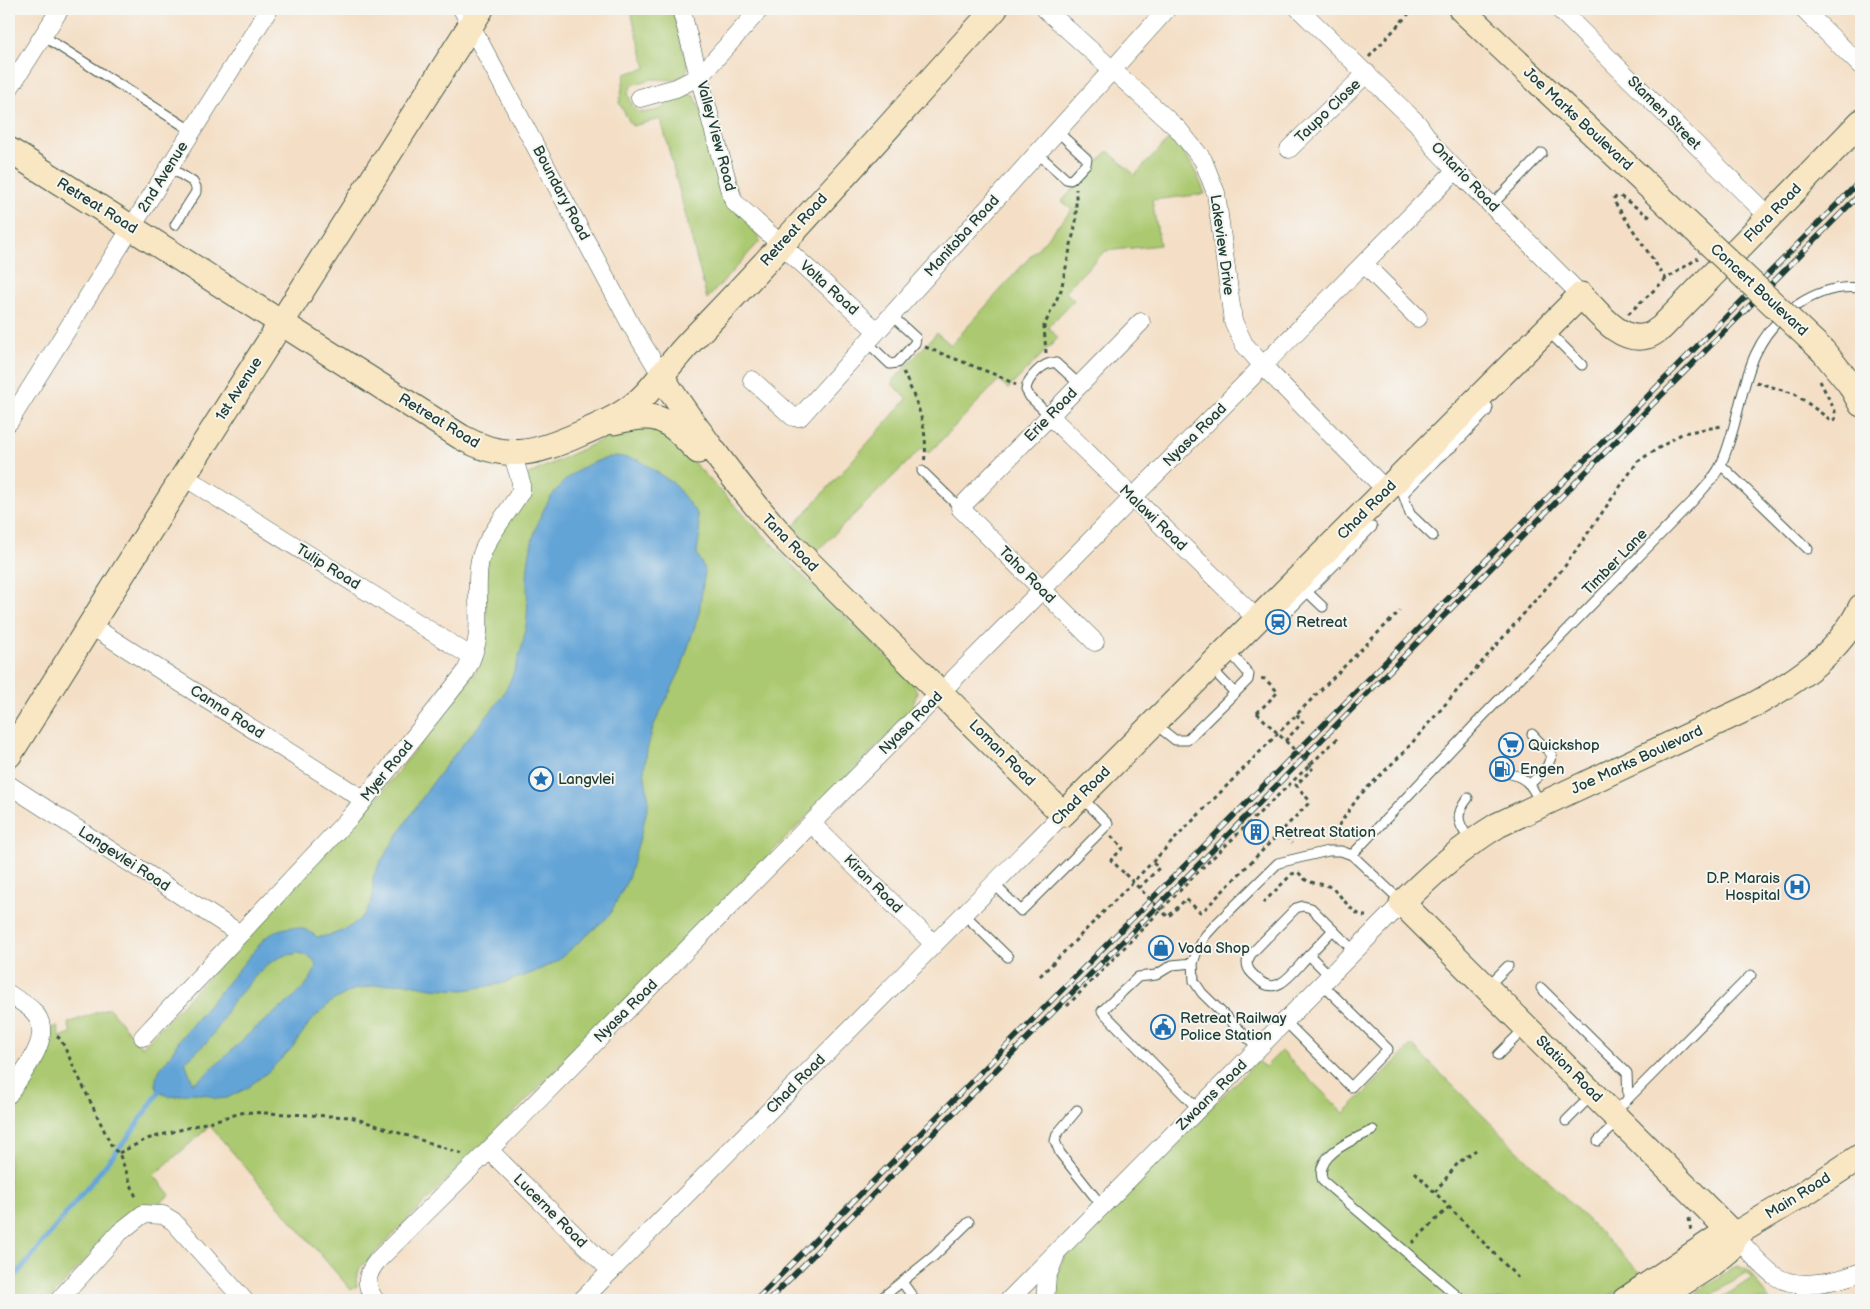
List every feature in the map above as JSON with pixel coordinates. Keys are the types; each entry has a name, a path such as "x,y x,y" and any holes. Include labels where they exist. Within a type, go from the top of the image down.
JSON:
{"main road":[{"name":"Retreat Road","path":"9,150 461,437 486,449 512,453 545,448 591,429 634,405 995,9"},
{"name":"Joe Marks Boulevard","path":"1461,9 1695,230"},
{"name":"1st Avenue","path":"9,755 281,322 471,14"},
{"name":"Flora Road","path":"1632,326 1648,336 1660,328 1861,122"},
{"name":"Concert Boulevard","path":"1695,230 1823,351 1850,384 1861,404"},
{"name":"Ontario Road","path":"1581,294 1623,334 1632,326"},
{"name":"Chad Road","path":"1072,805 1209,667 1228,649 1267,620 1302,586 1386,490 1581,294"},
{"name":"Tana Road","path":"661,375 682,408 754,505 807,562 942,692"},
{"path":"591,429 635,417 651,416 661,419 673,426 754,505"},
{"name":"Joe Marks Boulevard","path":"1402,903 1434,872 1470,842 1498,826 1535,795 1752,706 1808,672 1842,638 1861,607"},
{"name":"Loman Road","path":"942,692 1072,805"},
{"name":"Station Road","path":"1402,903 1593,1093 1620,1110 1734,1235"},
{"name":"Main Road","path":"1625,1300 1717,1238 1734,1235 1803,1194 1861,1156"},
{"name":"Main Road","path":"1656,1300 1712,1264 1729,1250 1734,1235"}],"street":[{"path":"9,90 60,9"},
{"name":"2nd Avenue","path":"9,422 269,9"},
{"name":"Valley View Road","path":"681,9 732,198 737,205 782,244"},
{"path":"640,98 676,88 700,76 760,9"},
{"name":"Lakeview Drive","path":"1045,9 1178,129 1203,160 1216,193 1233,321 1244,344 1263,366 1386,490"},
{"name":"Manitoba Road","path":"752,380 793,417 798,418 1167,9"},
{"name":"Ontario Road","path":"1299,9 1418,124 1434,147 1456,170 1581,294"},
{"name":"Stamen Street","path":"1559,9 1769,217"},
{"path":"1803,9 1861,66"},
{"name":"Boundary Road","path":"471,14 634,331 651,355 661,375"},
{"name":"Taupo Close","path":"1289,149 1363,70"},
{"name":"Nyasa Road","path":"375,1300 368,1288 367,1276 378,1260 812,824 1456,170"},
{"name":"Volta Road","path":"782,244 872,337"},
{"path":"1364,264 1418,318"},
{"name":"Erie Road","path":"960,508 1142,322"},
{"name":"Malawi Road","path":"1050,416 1133,498 1267,620"},
{"name":"Myer Road","path":"143,1037 364,800 465,673 478,635 478,571 481,558 487,544 521,491 521,482 512,453"},
{"name":"Tulip Road","path":"183,476 472,657"},
{"name":"Taho Road","path":"960,508 1095,642"},
{"name":"Canna Road","path":"90,625 364,800"},
{"name":"Langevlei Road","path":"9,785 239,932"},
{"name":"Chad Road","path":"582,1300 1072,805"},
{"name":"Kiran Road","path":"812,824 934,944"},
{"name":"Zwaans Road","path":"1045,1300 1048,1277 1057,1252 1402,903"},
{"path":"9,994 33,1010 40,1023 42,1033 40,1044 9,1094"},
{"name":"Lucerne Road","path":"489,1150 611,1271"},
{"path":"58,1300 120,1232 143,1214 163,1215 173,1221 244,1300"},
{"path":"1734,1235 1777,1277 1788,1281 1812,1283 1835,1281 1861,1272"},
{"path":"1009,1300 1057,1252"}],"lane":[{"path":"43,36 192,130"},
{"path":"1037,153 1066,179 1072,179 1086,164 1087,159 1058,131"},
{"path":"1492,205 1542,153"},
{"path":"169,167 193,182 196,187 196,192 175,225"},
{"name":"Timber Lane","path":"1352,855 1484,715 1692,502 1721,465 1755,354 1769,332 1808,297 1824,291 1841,288 1861,288"},
{"path":"872,337 890,364 897,363 915,343 916,338 891,315"},
{"path":"1546,329 1582,365"},
{"path":"1050,416 1028,394 1026,386 1047,363 1052,362 1060,365 1080,385"},
{"path":"1433,536 1410,514 1403,494 1487,411 1488,407 1479,397"},
{"path":"1721,465 1808,549"},
{"path":"922,471 960,508"},
{"path":"1323,607 1302,586 1372,527"},
{"path":"1154,723 1175,740 1187,740 1235,693 1250,677 1228,649"},
{"path":"1209,667 1235,693"},
{"path":"1511,774 1518,776 1535,795 1552,755 1532,734"},
{"path":"1468,798 1460,808 1458,820 1470,842"},
{"path":"994,884 1021,911 1108,824 1072,805"},
{"path":"1258,1048 1202,994 1194,981 1193,963 1205,936 1272,868 1286,860 1328,851 1342,851 1352,855 1402,903"},
{"path":"1333,930 1281,983 1272,988 1262,985 1247,966 1251,954 1296,908 1303,906 1311,908 1333,930 1354,951"},
{"path":"964,914 1008,956"},
{"path":"1285,1021 1351,1087 1388,1049 1326,980 1309,955"},
{"path":"1193,963 1172,966 1156,974 1138,976 1102,1011 1198,1109"},
{"path":"1487,987 1508,966"},
{"path":"1598,1141 1620,1110 1751,975"},
{"path":"1542,988 1627,1073 1620,1110"},
{"path":"1498,1055 1526,1026"},
{"path":"1566,1121 1593,1093"},
{"path":"1077,1110 1057,1134 1055,1141 1060,1153 1102,1206"},
{"path":"1373,1130 1330,1154 1322,1166 1321,1176 1328,1186 1462,1300"},
{"path":"879,1300 934,1256 969,1222"},
{"path":"1788,1281 1812,1300"},
{"path":"902,1282 915,1300"}],"path":[{"path":"1363,70 1413,9"},
{"path":"1047,363 1044,326 1061,290 1076,222 1076,194 1072,179"},
{"path":"1652,218 1622,197 1614,198 1615,203 1666,279"},
{"path":"1632,326 1666,279 1699,258"},
{"path":"915,343 1015,384 1026,386"},
{"path":"897,363 914,398 923,427 926,447 922,471"},
{"path":"1747,380 1795,394 1832,421 1835,419 1835,411 1819,380"},
{"path":"1328,851 1334,832 1359,796 1404,752 1565,566 1638,462 1683,433 1735,424"},
{"path":"1040,976 1153,863 1296,714 1400,611"},
{"path":"1104,829 1123,848 1111,860 1168,917 1186,899 1197,910 1204,910 1308,804 1308,797 1296,785 1312,768 1257,714 1278,692 1265,680 1250,677"},
{"path":"1285,741 1304,722 1296,714"},
{"path":"1067,1006 1202,869 1340,737"},
{"path":"1281,831 1292,843"},
{"path":"1139,888 1159,868 1153,863"},
{"path":"1263,903 1292,874 1298,872 1308,881 1325,884 1332,888 1362,916 1368,916 1373,913"},
{"path":"40,1023 52,1030 62,1040 113,1149 119,1153 143,1214"},
{"path":"119,1153 147,1139 245,1112 351,1117 471,1156 489,1150"},
{"path":"1435,1192 1458,1163 1476,1150"},
{"path":"1415,1172 1518,1278"},
{"path":"1404,1250 1449,1206"}],"green space":[{"path":"630,9 672,9 688,66 685,75 674,80 652,79 632,85 628,93 633,107 638,111 647,112 662,109 682,94 695,97 760,241 707,299 661,119 632,126 619,103 625,74 646,68"},
{"path":"1171,137 1191,163 1205,194 1152,200 1160,245 1105,251 1065,291 1074,300 1048,327 1058,338 1008,389 999,380 929,453 922,448 816,552 793,527 907,399 891,383 937,333 951,345 1072,210 1062,201 1108,151 1135,175"},
{"path":"648,425 670,438 797,570 913,682 917,693 913,705 915,708 360,1268 356,1279 357,1286 351,1290 210,1126 154,1175 170,1195 158,1204 142,1206 125,1216 49,1300 9,1300 9,1109 46,1050 51,1028 57,1026 60,1037 71,1033 68,1023 109,1008 142,1047 378,797 475,672 486,642 486,574 488,559 527,475 617,433"},
{"path":"1412,1045 1642,1274 1604,1300 1053,1300 1057,1275 1067,1252 1257,1061 1265,1067 1281,1051 1344,1113"},
{"path":"1738,1266 1749,1271 1769,1300 1719,1300 1752,1278 1745,1273 1705,1300 1686,1300 1732,1268"}],"water":[{"name":"Langvlei","path":"617,456 639,460 673,483 697,514 700,532 697,553 705,571 699,613 681,669 653,727 647,750 644,771 649,801 641,834 628,879 609,916 556,962 500,984 464,990 431,988 405,983 377,985 353,990 332,1001 310,1022 292,1048 269,1071 247,1088 227,1098 216,1099 207,1095 192,1093 170,1097 159,1092 156,1078 180,1039 265,938 278,930 291,927 304,929 317,937 335,934 352,925 366,912 373,895 375,872 381,861 434,780 491,712 509,683 525,634 529,557 540,517 562,484 577,471 595,462","holes":["299,953 312,958 315,970 305,985 207,1073 193,1083 185,1062 208,1041 219,1026 230,1005 260,971 271,962 283,956"]}],"waterway":[{"path":"9,1284 129,1136 159,1092"}],"railway":[{"path":"756,1300 1861,180"},
{"path":"769,1300 1861,193"}],"place":[{"name":"Retreat","path":"1278,622"},
{"name":"Quickshop","path":"1511,745"},
{"name":"Engen","path":"1502,769"},
{"name":"Langvlei","path":"541,779"},
{"name":"Retreat Station","path":"1256,832"},
{"name":"D.P. Marais Hospital","path":"1797,887"},
{"name":"Voda Shop","path":"1161,948"},
{"name":"Retreat Railway Police Station","path":"1163,1027"}]}
